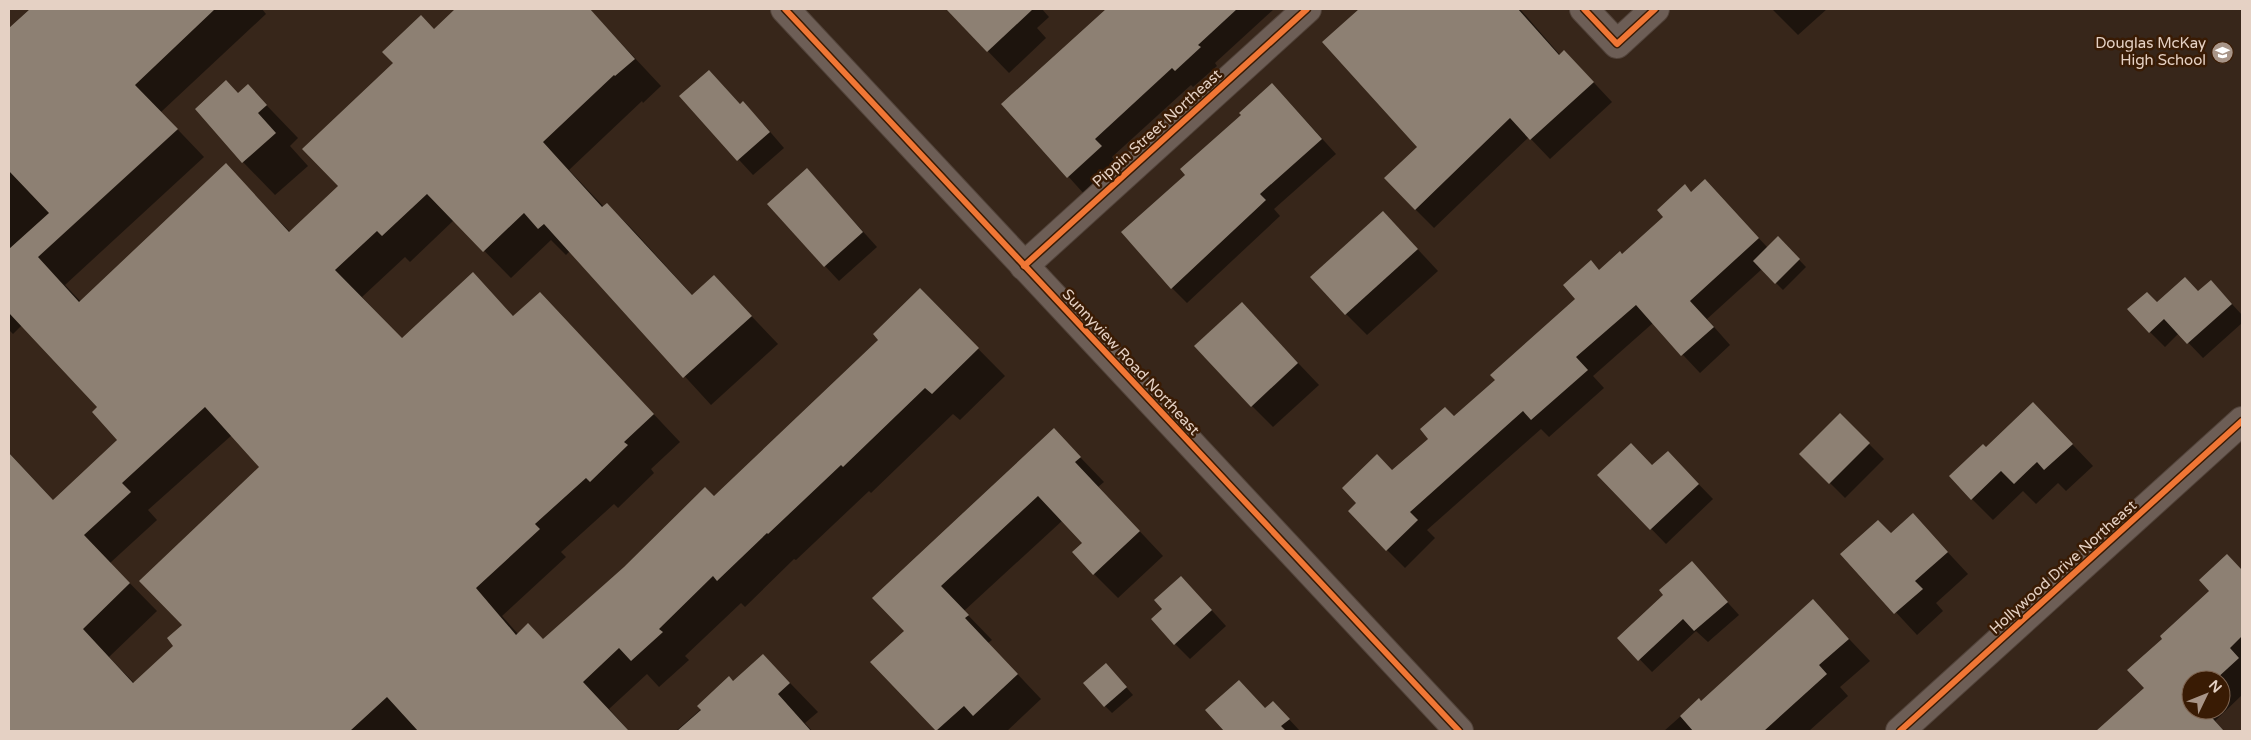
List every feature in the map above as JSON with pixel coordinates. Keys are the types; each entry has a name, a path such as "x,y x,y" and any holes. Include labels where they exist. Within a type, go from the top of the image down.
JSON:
{"main road":[{"name":"Sunnyview Road Northeast","path":"786,9 1459,731"},
{"name":"Pippin Street Northeast","path":"1024,266 1307,9"},
{"path":"1584,9 1617,44 1655,9"},
{"name":"Hollywood Drive Northeast","path":"1900,731 2242,421"}],"building":[{"path":"30,9 215,9 135,85 178,129 38,257 79,302 226,163 289,232 338,186 302,149 393,63 382,52 421,15 434,29 455,9 590,9 635,59 614,75 543,142 602,207 607,203 692,295 714,275 752,316 683,378 544,224 538,229 524,213 483,252 427,194 382,236 377,231 335,270 402,338 473,272 513,316 540,292 654,414 624,442 628,445 590,482 586,478 535,524 540,529 476,588 516,635 528,623 543,639 624,567 705,487 714,496 878,340 873,334 920,288 979,348 932,394 925,388 843,467 841,465 717,581 713,576 659,629 663,632 631,661 619,648 583,682 629,731 418,731 387,697 350,731 9,731 9,453 53,500 117,440 92,412 97,407 9,313 9,249 49,213 9,171 9,28","holes":["205,407 259,467 139,581 182,625 167,638 173,646 133,683 83,629 130,583 84,535 131,492 122,483"]},
{"path":"946,9 1033,9 987,52"},
{"path":"1106,9 1237,9 1198,45 1201,47 1175,71 1172,68 1095,139 1102,146 1067,178 1001,104"},
{"path":"1359,9 1518,9 1559,55 1564,50 1594,82 1530,140 1510,118 1415,210 1384,178 1417,147 1322,42"},
{"path":"709,70 740,104 743,101 770,132 737,161 679,96"},
{"path":"226,80 238,93 248,84 267,105 258,113 276,133 242,163 195,109"},
{"path":"1272,83 1322,139 1260,194 1266,200 1171,289 1121,232 1185,175 1180,169 1241,115 1239,113"},
{"path":"807,168 863,232 824,267 767,204"},
{"path":"1705,179 1759,238 1690,301 1714,327 1681,356 1636,305 1576,357 1588,370 1531,420 1523,411 1410,512 1418,520 1386,551 1348,511 1356,503 1342,488 1377,454 1392,470 1428,439 1420,429 1445,407 1454,416 1495,380 1490,375 1575,299 1563,285 1591,260 1599,270 1620,251 1622,254 1663,217 1657,210 1685,184 1691,192"},
{"path":"1383,211 1418,249 1345,315 1310,277"},
{"path":"1778,236 1800,259 1775,284 1753,261"},
{"path":"2185,277 2198,291 2211,280 2232,304 2187,344 2164,319 2149,333 2127,309 2147,292 2157,302"},
{"path":"1242,302 1298,363 1251,407 1194,346"},
{"path":"2033,402 2073,444 2044,470 2037,462 2014,484 2001,471 1971,500 1949,476 1983,444 1986,447"},
{"path":"1840,413 1870,443 1829,484 1799,454"},
{"path":"1054,428 1081,457 1075,462 1140,531 1093,575 1072,552 1082,543 1038,496 941,586 969,615 965,618 1018,674 973,716 964,706 936,731 870,662 904,631 872,598"},
{"path":"1631,443 1652,465 1668,451 1699,484 1650,530 1597,475"},
{"path":"1913,513 1948,552 1915,581 1923,589 1894,614 1840,554 1878,520 1891,533"},
{"path":"2227,554 2242,570 2242,636 2230,648 2239,658 2226,670 2181,670 2181,720 2214,720 2224,731 2096,731 2144,688 2127,670 2162,639 2160,636 2209,591 2199,580"},
{"path":"1692,561 1728,602 1694,631 1683,619 1638,661 1617,638 1663,595 1659,590"},
{"path":"1181,576 1212,610 1174,645 1151,619 1162,609 1154,600"},
{"path":"1813,599 1849,639 1819,665 1827,674 1764,731 1693,731 1680,716 1699,698 1701,701"},
{"path":"763,654 790,683 778,694 811,731 677,731 701,710 697,706 729,676 733,681"},
{"path":"1106,663 1127,687 1104,707 1083,683"},
{"path":"1239,680 1265,708 1273,701 1290,719 1281,726 1286,731 1224,731 1205,710"}],"cycle path":[{"path":"785,9 1459,731"},
{"path":"1024,266 1307,9"},
{"path":"1584,9 1617,44 1655,9"},
{"path":"1900,731 2242,421"}],"place":[{"name":"Douglas McKay High School","path":"2222,52"}]}
